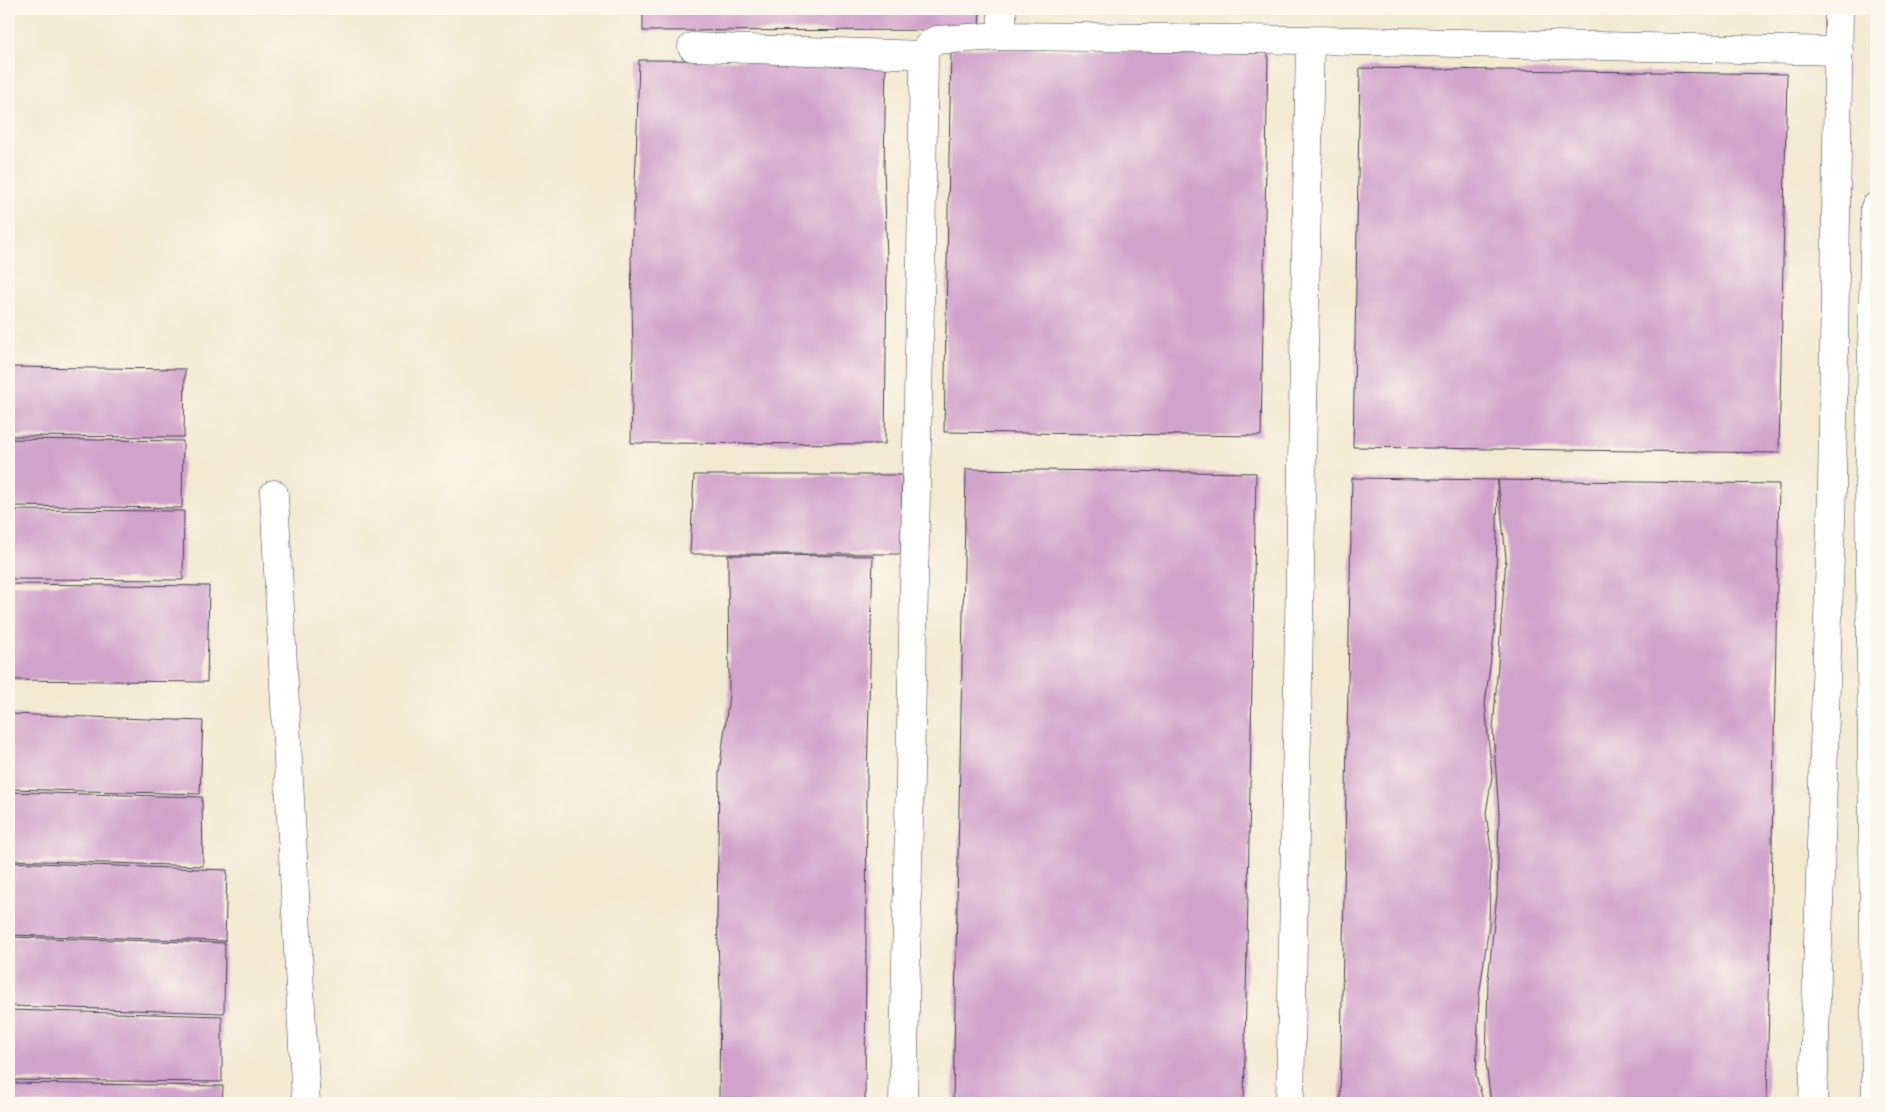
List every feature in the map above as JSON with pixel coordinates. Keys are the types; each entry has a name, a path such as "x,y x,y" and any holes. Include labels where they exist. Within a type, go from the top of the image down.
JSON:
{"lane":[{"path":"1002,9 1002,36"},
{"path":"1813,1103 1832,489 1839,9"},
{"path":"903,1103 925,48 936,40 1002,36 1310,40 1839,51"},
{"path":"1290,1103 1310,40"},
{"path":"692,47 924,55"},
{"path":"1875,208 1872,489 1876,1103"},
{"path":"1832,489 1872,489"},
{"path":"274,494 306,1103"}],"building":[{"path":"643,9 980,9 979,30 643,31"},
{"path":"951,48 1268,53 1261,436 944,432"},
{"path":"639,60 886,61 884,167 887,260 885,444 631,443 633,348 631,256"},
{"path":"1360,68 1787,74 1779,453 1353,447"},
{"path":"9,367 185,369 184,437 9,436"},
{"path":"9,439 183,441 182,508 9,506"},
{"path":"966,469 1256,473 1244,1103 953,1103"},
{"path":"694,475 902,475 901,554 690,554"},
{"path":"1352,478 1498,480 1495,628 1485,704 1492,776 1486,813 1491,850 1489,925 1479,997 1476,1076 1484,1103 1340,1103"},
{"path":"1498,480 1779,484 1767,1103 1491,1103 1486,1063 1488,980 1497,895 1499,814 1493,730 1506,558"},
{"path":"9,510 184,511 183,580 9,579"},
{"path":"728,555 873,556 867,776 865,1103 719,1103 720,990 717,919 719,773 729,696"},
{"path":"9,584 209,586 207,682 9,680"},
{"path":"9,714 203,721 200,794 9,789"},
{"path":"9,792 202,797 203,866 9,860"},
{"path":"9,862 227,870 225,941 9,935"},
{"path":"9,937 225,943 224,1013 9,1006"},
{"path":"9,1010 222,1016 222,1082 9,1080"},
{"path":"9,1083 223,1086 222,1103 9,1103"}]}
